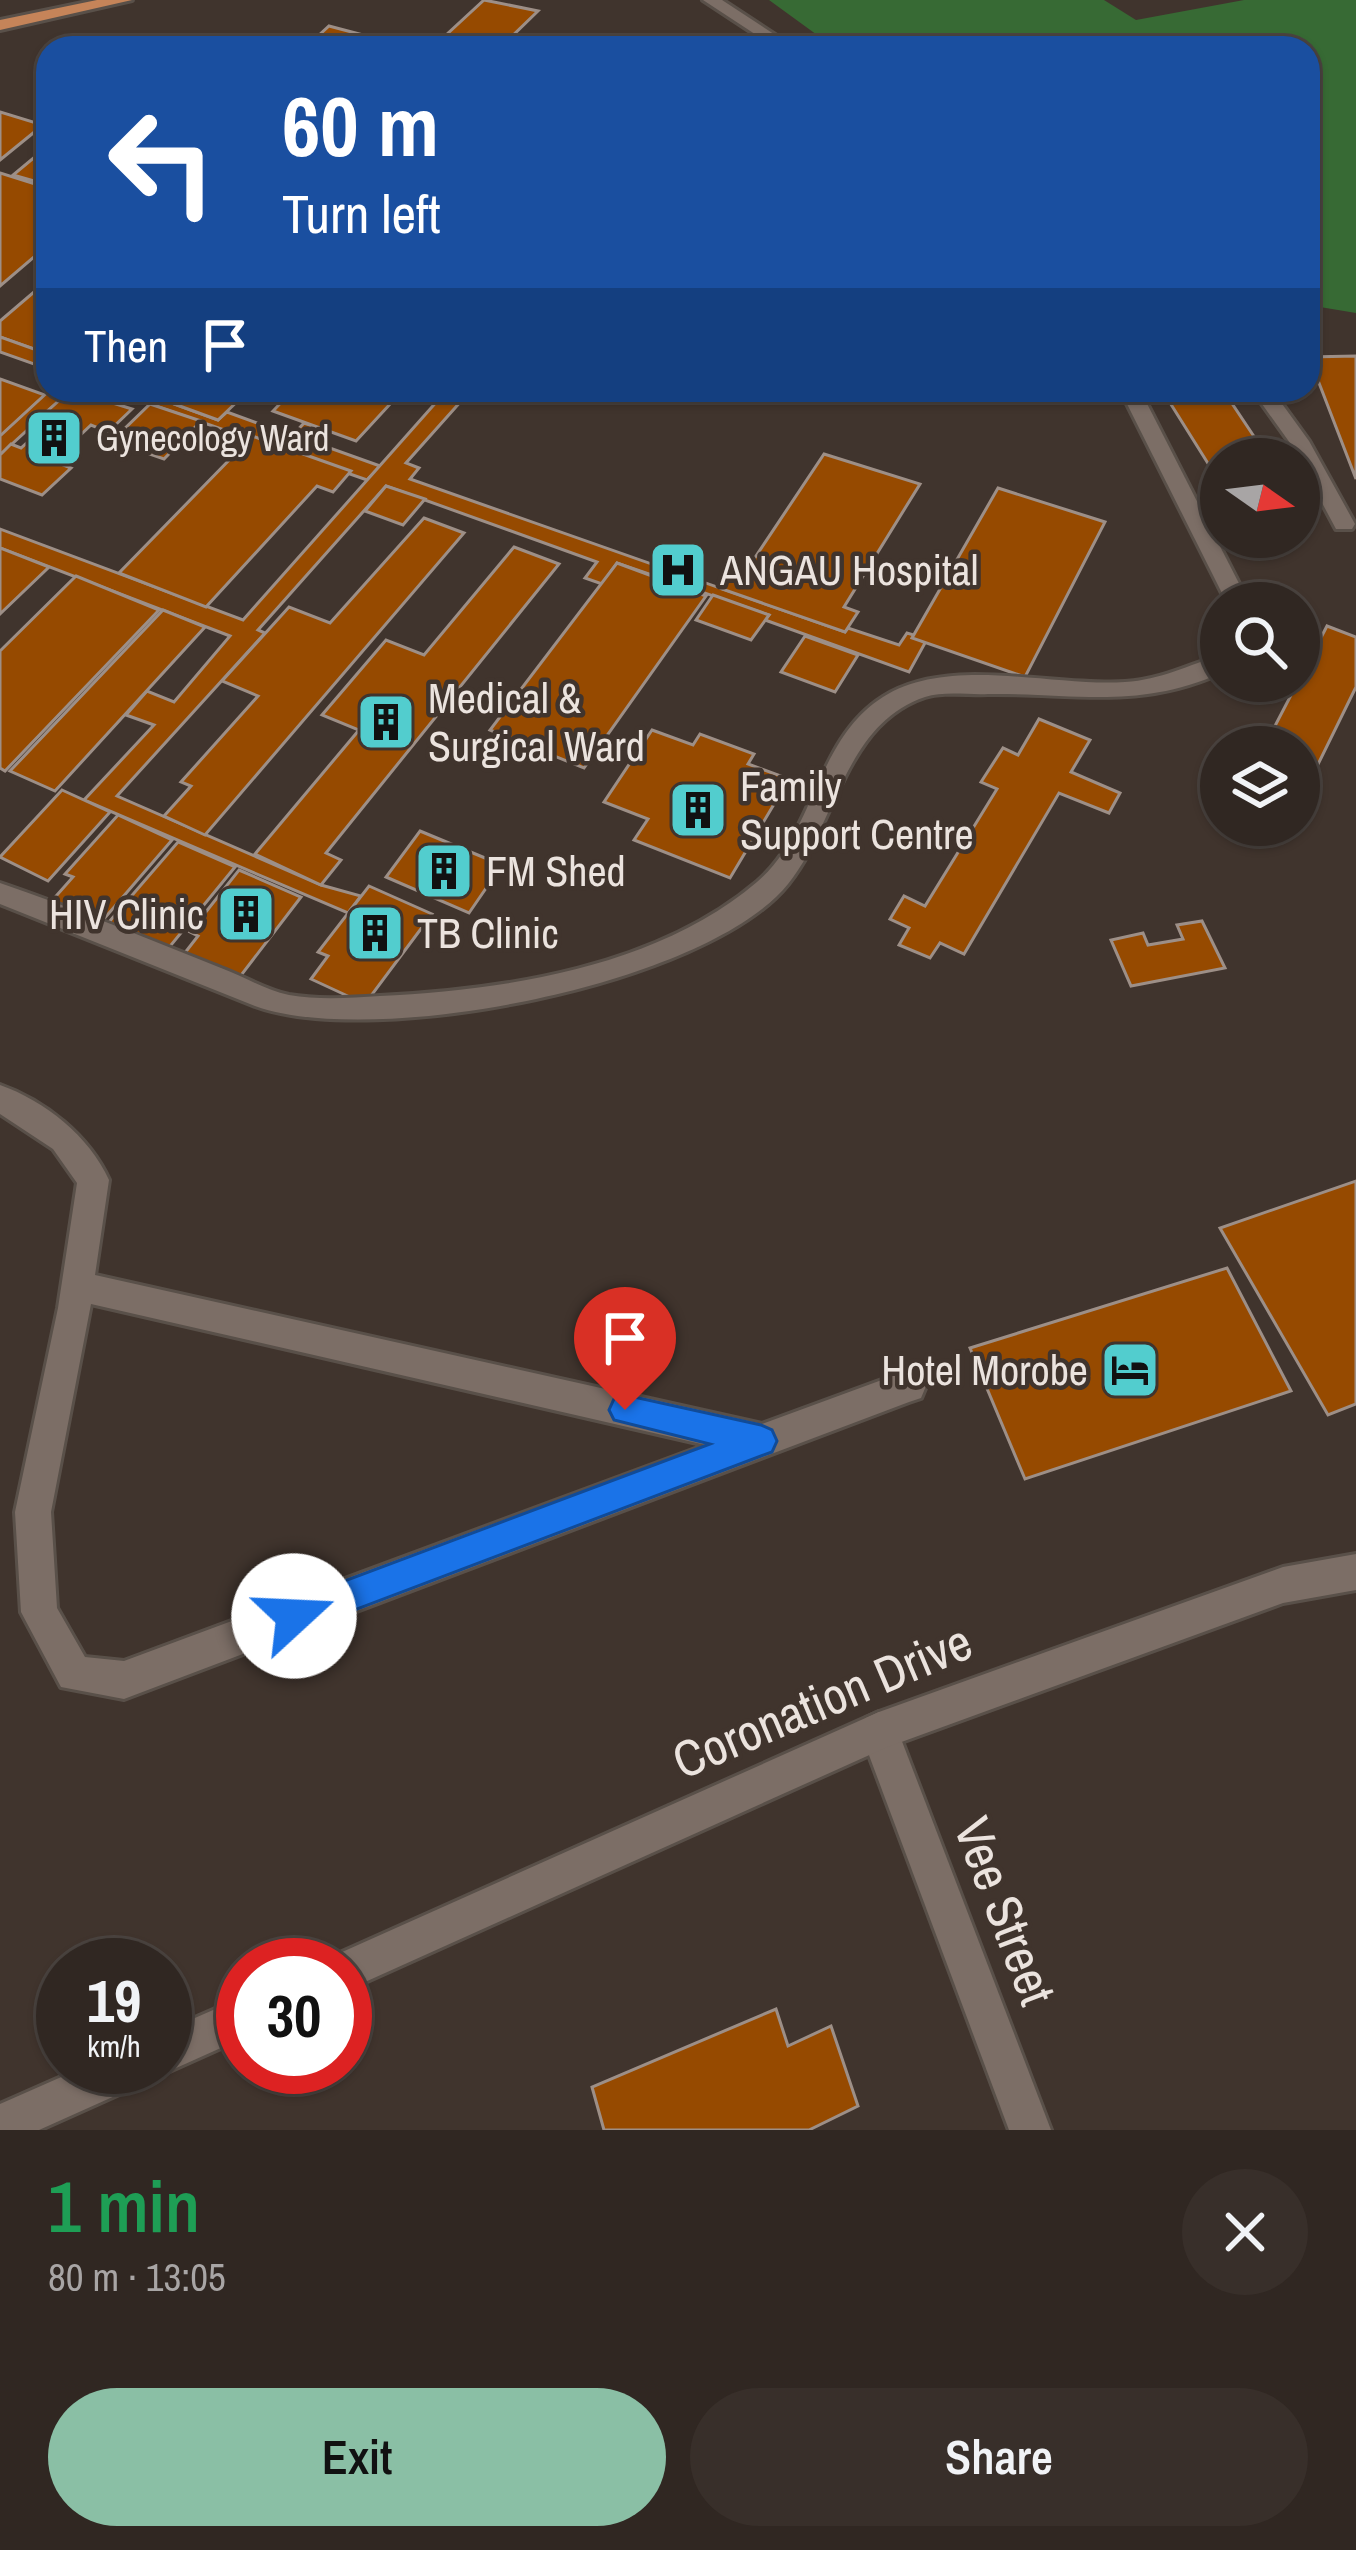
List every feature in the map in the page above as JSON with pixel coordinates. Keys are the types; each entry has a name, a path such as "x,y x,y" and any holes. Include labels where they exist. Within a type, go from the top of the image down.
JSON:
{"main road":[{"path":"0,25 123,0"}],"street":[{"path":"0,1098 64,1139 93,1180 78,1286 32,1512 39,1612 74,1674 124,1680 909,1386"},
{"path":"78,1286 761,1441"},
{"name":"Coronation Drive","path":"372,1959 879,1731 1283,1585 1356,1572"},
{"name":"Vee Street","path":"879,1731 1030,2130"},
{"path":"0,2126 71,2094"}],"lane":[{"path":"711,0 768,36"},
{"path":"1136,402 1227,582"},
{"path":"1271,402 1299,441 1343,524"},
{"path":"0,893 293,1006 512,996 626,963 703,930 746,904 777,880 863,723 920,689 998,684 1132,694 1178,686 1200,674"}],"green space":[{"path":"769,0 1104,0 1136,20 1244,0 1356,0 1356,313 1320,307 1320,36 818,36"}],"building":[{"path":"484,0 538,11 512,36 445,36"},
{"path":"329,26 367,36 318,36"},
{"path":"0,112 36,123 36,131 0,160"},
{"path":"36,156 36,182 13,175"},
{"path":"0,173 36,184 36,255 0,286"},
{"path":"36,290 36,350 0,337 0,321"},
{"path":"0,337 36,350 36,365 0,352"},
{"path":"1356,356 1356,479 1320,386 1320,357"},
{"path":"0,379 36,392 37,402 0,434"},
{"path":"37,402 58,402 0,455 0,436"},
{"name":"Gynecology Ward","path":"58,402 110,402 132,409 108,432 91,425 53,461 71,468 42,495 0,479 0,455 11,444 21,448 54,418 44,414"},
{"path":"144,402 169,402 218,420 227,412 292,436 304,423 322,429 310,441 380,466 367,480"},
{"path":"169,402 237,402 218,420"},
{"path":"282,402 392,402 356,441 273,411"},
{"path":"436,402 460,402 406,463 419,468 410,479 845,632 848,628 899,645 907,633 925,643 909,672 765,620 769,615 617,563 602,584 585,578 597,562 386,486 258,630 265,633 117,796 321,885 361,896 348,913 84,800 154,725 126,715 147,691 174,702 230,636 0,548 0,529 243,620"},
{"path":"1170,402 1231,402 1255,438 1200,438 1200,451"},
{"path":"150,404 201,421 164,459 112,441"},
{"path":"241,432 351,471 333,492 317,486 206,607 119,573 234,455 222,450"},
{"path":"824,454 920,484 844,607 858,612 845,632 722,589 735,570 744,574"},
{"path":"386,486 425,499 403,525 365,511"},
{"path":"998,488 1105,522 1025,677 912,638"},
{"path":"424,518 464,533 205,835 164,816 191,786 181,782 258,696 222,681 289,607 330,623"},
{"name":"Medical & Surgical Ward","path":"514,547 559,564 326,853 341,860 321,885 255,854 359,730 322,715 386,640 424,655"},
{"path":"0,548 49,567 0,614"},
{"path":"617,563 706,596 584,768 490,730"},
{"path":"76,576 159,610 5,771 0,768 0,651"},
{"path":"713,595 769,615 751,640 696,620"},
{"path":"163,610 205,627 55,791 10,771"},
{"path":"1327,626 1356,637 1356,687 1320,760 1320,726 1275,726 1287,702 1320,702 1320,639"},
{"path":"805,636 858,655 835,692 781,672"},
{"path":"1039,719 1090,740 1071,772 1120,793 1109,813 1059,793 964,954 940,943 930,958 899,945 909,928 890,919 904,896 925,906 997,789 981,782 1003,748 1018,755"},
{"name":"Family Support Centre","path":"652,730 693,745 700,734 754,754 748,764 789,779 730,878 634,840 648,819 604,802"},
{"path":"62,790 110,812 48,881 0,857"},
{"path":"118,815 172,840 97,927 49,904 73,877 65,874"},
{"name":"FM Shed","path":"420,831 502,865 469,913 386,877"},
{"path":"178,842 235,867 167,950 109,922"},
{"name":"HIV Clinic","path":"239,870 301,897 239,978 184,954 198,936 190,932"},
{"name":"TB Clinic","path":"369,886 432,914 365,1004 311,979 328,956 318,952"},
{"path":"1202,921 1225,968 1131,986 1111,940 1143,933 1148,945 1183,939 1177,925"},
{"path":"1356,1181 1356,1404 1328,1415 1220,1228"},
{"name":"Hotel Morobe","path":"1227,1268 1291,1391 1025,1479 970,1348"},
{"path":"776,2009 788,2046 831,2026 858,2106 809,2130 604,2130 592,2087"}],"place":[{"name":"Gynecology Ward","path":"54,438"},
{"name":"ANGAU Hospital","path":"678,570"},
{"name":"Medical & Surgical Ward","path":"386,722"},
{"name":"Family Support Centre","path":"698,810"},
{"name":"FM Shed","path":"444,871"},
{"name":"HIV Clinic","path":"246,914"},
{"name":"TB Clinic","path":"375,933"},
{"name":"Hotel Morobe","path":"1130,1370"}],"route":[{"path":"294,1616 761,1441 625,1410"}]}
